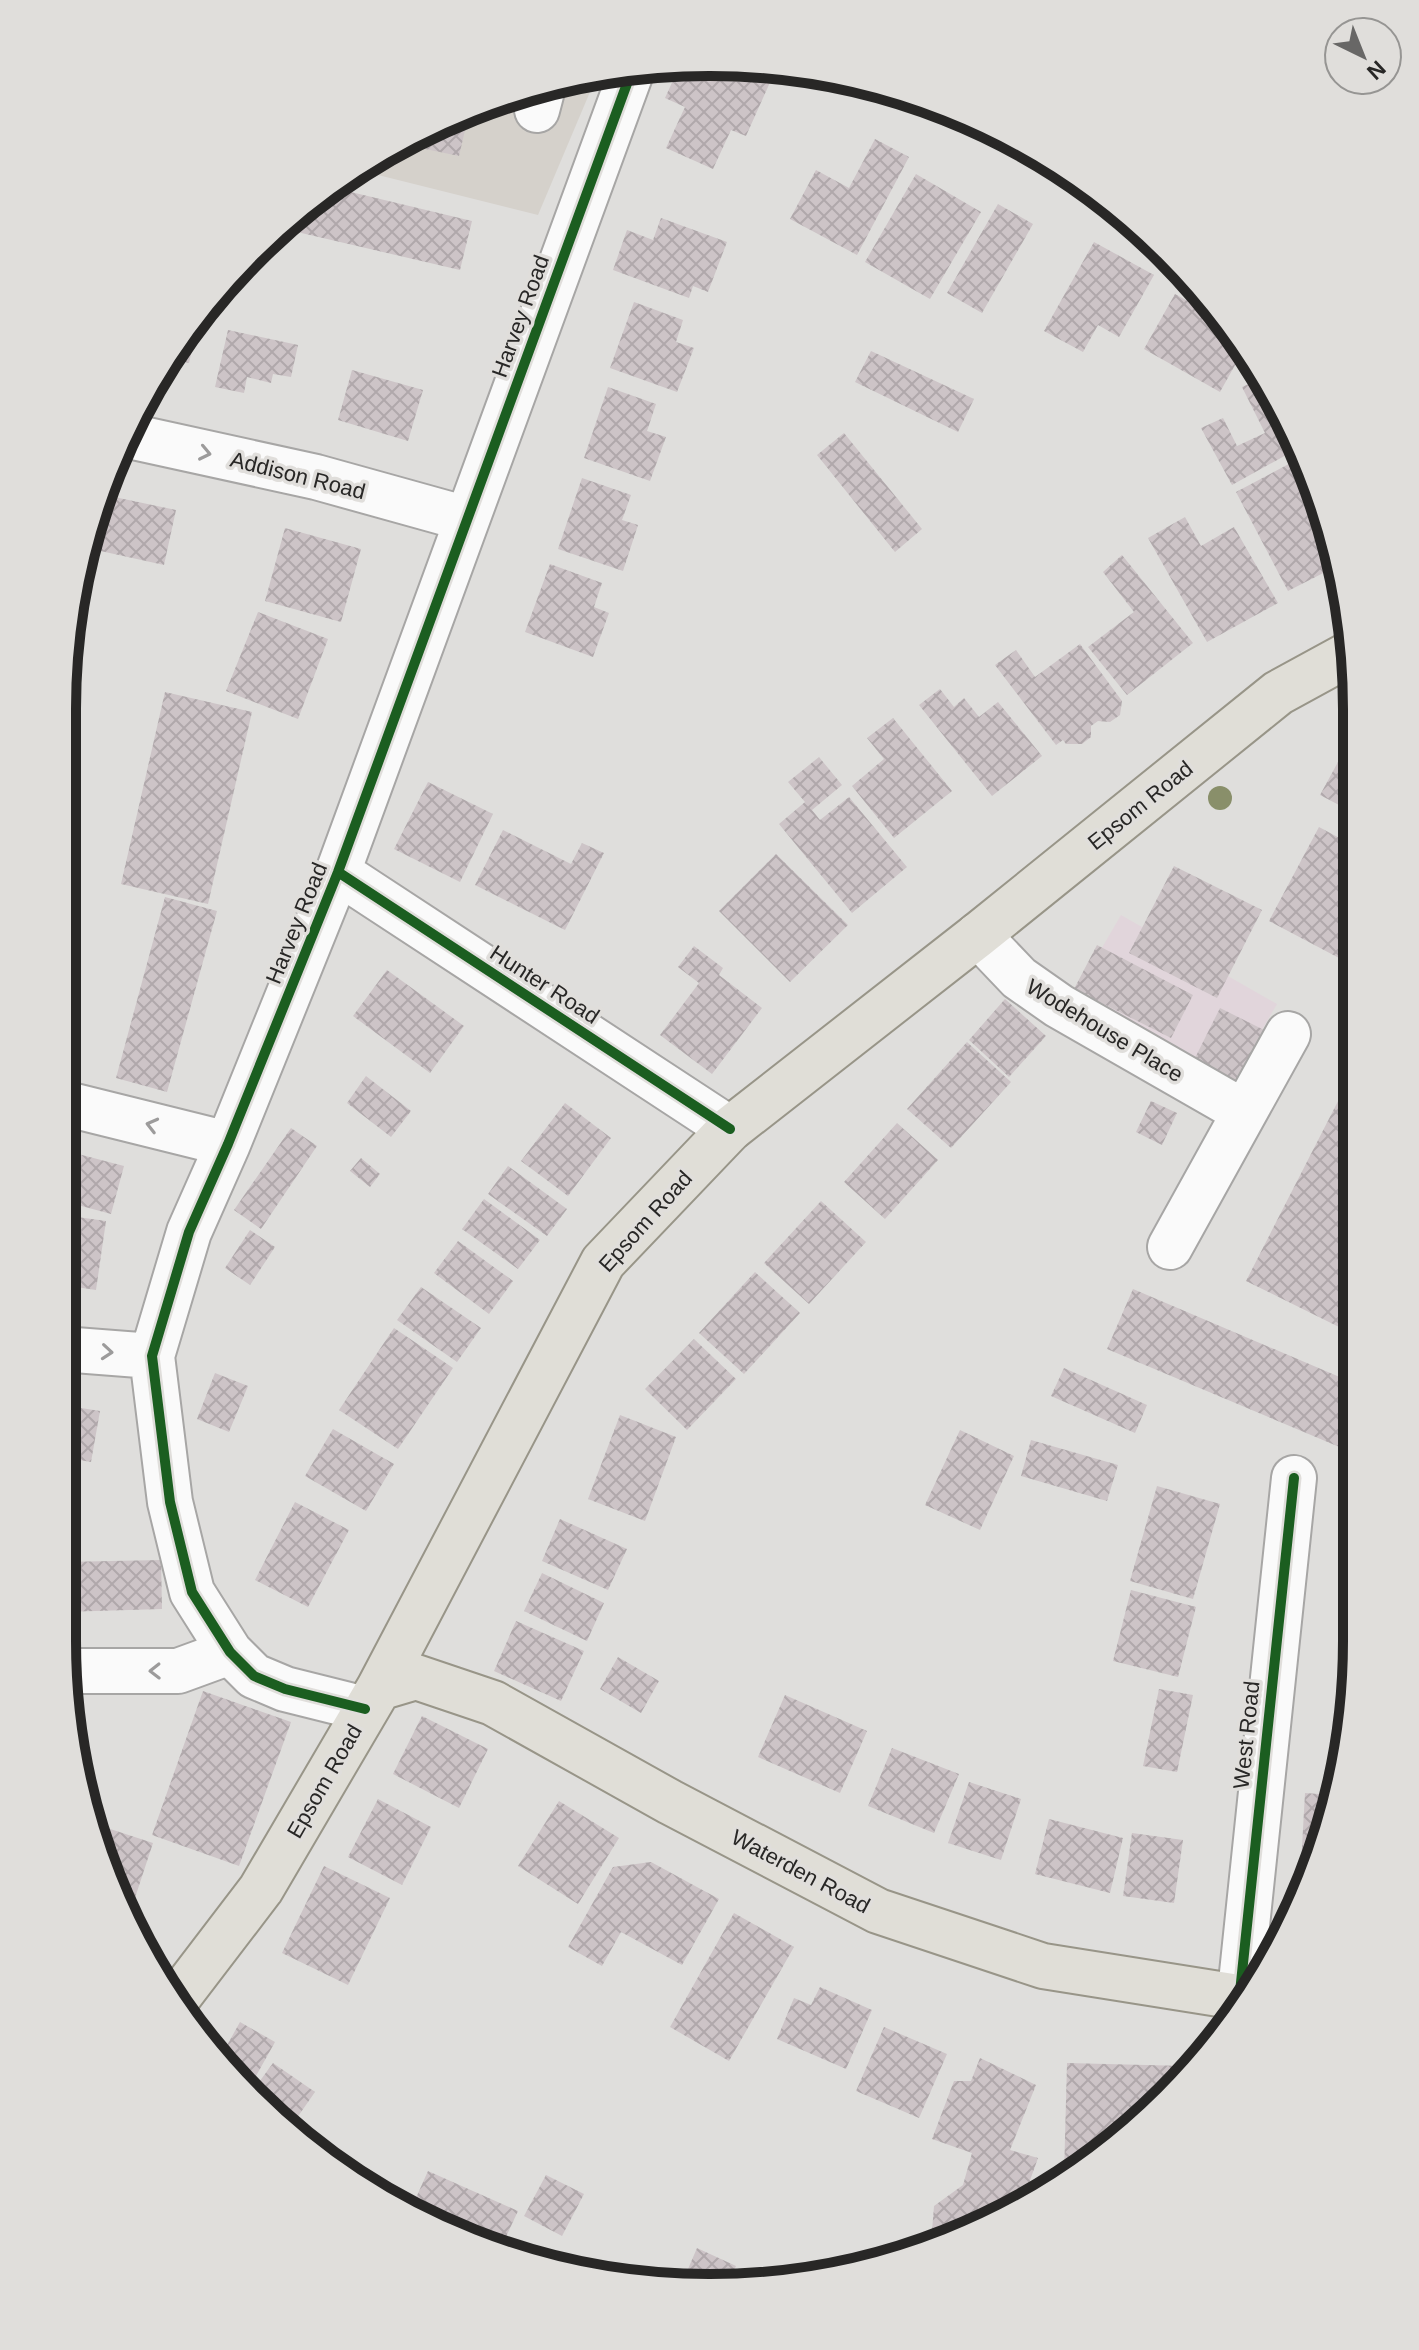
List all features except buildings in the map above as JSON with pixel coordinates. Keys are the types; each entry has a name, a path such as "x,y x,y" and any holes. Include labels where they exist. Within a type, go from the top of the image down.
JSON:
{"main road":[{"name":"Epsom Road","path":"183,1992 261,1889 372,1699 603,1262 730,1129 978,935 1278,693 1341,659"},
{"name":"Waterden Road","path":"372,1699 416,1677 493,1703 670,1802 878,1911 1043,1966 1231,1999"}],"street":[{"name":"Harvey Road","path":"372,1699 285,1689 254,1676 230,1652 192,1592 170,1502 152,1356 189,1232 338,872 628,81"},
{"name":"Addison Road","path":"137,438 316,477 467,519"},
{"name":"Hunter Road","path":"338,872 730,1129"},
{"name":"Wodehouse Place","path":"978,935 1019,978 1049,999 1244,1112"},
{"path":"1170,1247 1288,1034"},
{"path":"76,1106 228,1144"},
{"path":"76,1350 152,1356"},
{"name":"West Road","path":"1244,1979 1294,1478"},
{"path":"77,1671 178,1671 230,1652"}],"shaded area":[{"path":"592,87 538,215 373,174 429,141 467,124 546,98"},
{"path":"1121,915 1277,1004 1230,1085 1074,996"}],"cycle path":[{"path":"365,1709 285,1689 254,1676 230,1652 192,1592 170,1502 152,1356 189,1232 338,872 628,81"},
{"path":"338,872 730,1129"},
{"path":"1241,1984 1294,1478"}]}
